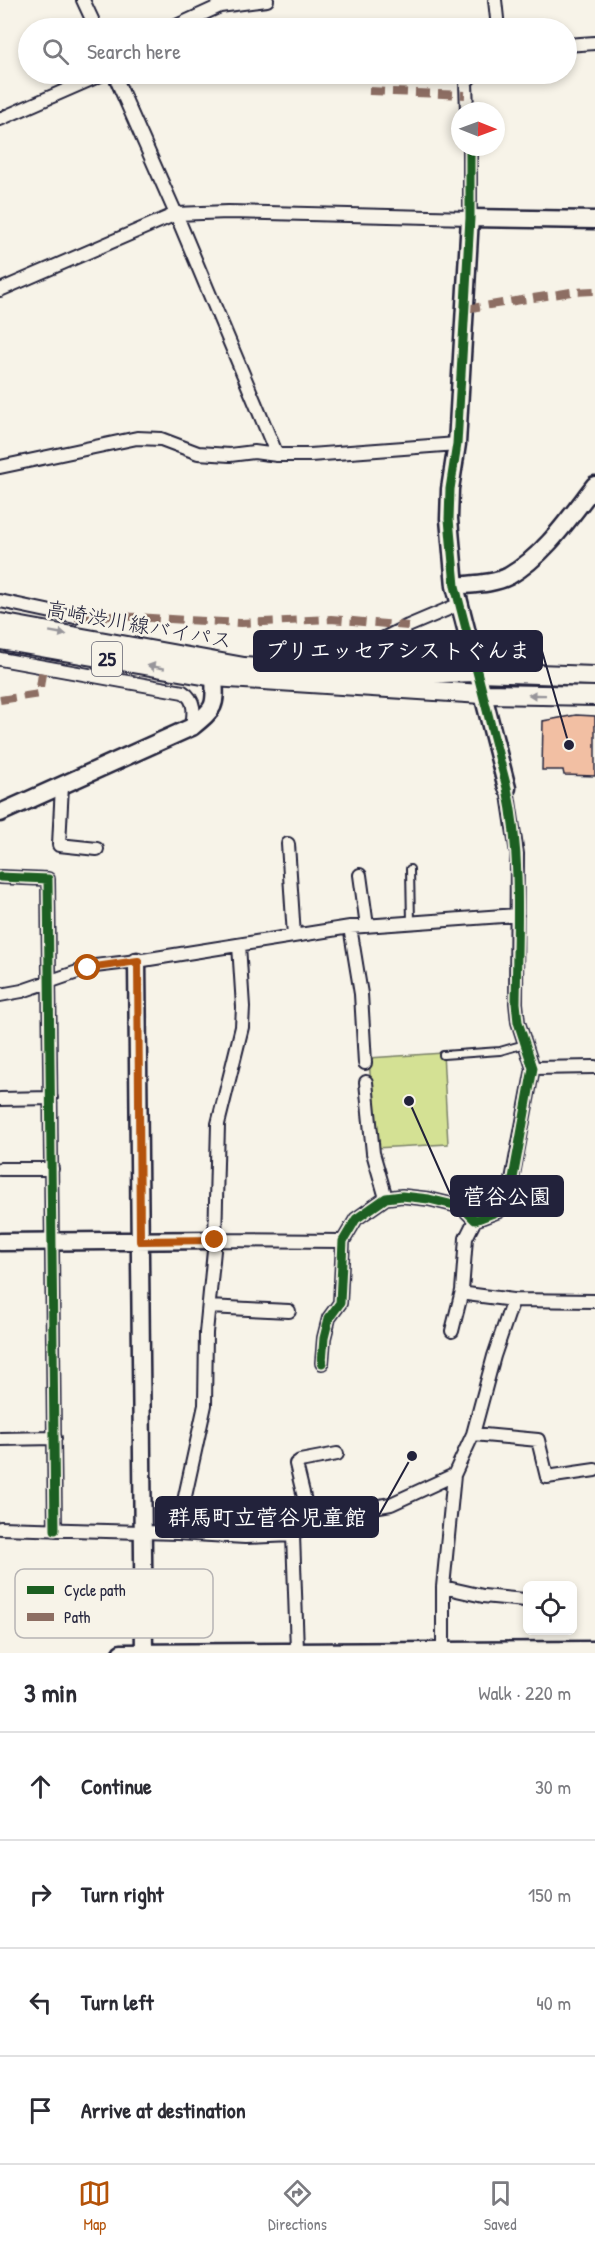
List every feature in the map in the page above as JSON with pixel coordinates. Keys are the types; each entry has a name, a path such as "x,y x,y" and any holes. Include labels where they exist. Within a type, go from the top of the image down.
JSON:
{"main road":[{"name":"高崎渋川線バイパス","path":"0,623 244,667 373,675 477,672 595,676"},
{"name":"高崎渋川線バイパス","path":"0,640 214,677 482,694 595,696"}],"street":[{"path":"83,0 91,18"},
{"path":"194,18 220,6 267,0"},
{"path":"495,0 497,18"},
{"path":"577,44 595,43"},
{"path":"0,119 80,84"},
{"path":"118,84 176,214 277,455"},
{"path":"466,84 467,102"},
{"path":"452,1331 462,1291 466,1238 475,1220 499,1211 509,1196 533,1068 518,1022 516,1003 517,854 507,788 455,586 449,519 450,489 457,444 470,218 470,156"},
{"path":"0,290 176,214 228,212 595,220"},
{"path":"0,467 137,438 162,439 198,453 254,452 277,455 345,453 457,444"},
{"path":"455,586 497,580 508,576 545,547 595,485"},
{"path":"0,601 75,616"},
{"path":"341,660 408,626 460,604"},
{"path":"0,659 183,692 190,698 194,710 192,727"},
{"path":"0,813 192,727 211,712 216,699 214,677"},
{"path":"62,785 59,845 97,849"},
{"path":"288,844 294,936"},
{"path":"360,875 367,926"},
{"path":"0,877 48,879 56,1530"},
{"path":"0,995 22,991 95,966 350,927 517,915"},
{"path":"350,927 361,994 365,1064"},
{"path":"177,1533 205,1405 206,1333 215,1240 218,1124 243,1017 239,945"},
{"path":"138,961 144,1569"},
{"path":"533,1068 595,1067"},
{"path":"366,1082 373,1154 386,1198"},
{"path":"0,1099 51,1098"},
{"path":"0,1169 52,1168"},
{"path":"322,1363 324,1338 329,1318 340,1303 344,1241 356,1219 386,1198 402,1196 462,1207 475,1220"},
{"path":"0,1242 344,1241"},
{"path":"462,1291 467,1294 513,1300 595,1301"},
{"path":"443,1650 443,1587 454,1475 473,1434 494,1356 513,1300"},
{"path":"209,1307 289,1311"},
{"path":"473,1434 538,1440 547,1477 595,1470"},
{"path":"0,1439 55,1438"},
{"path":"310,1522 296,1464 300,1461 337,1454"},
{"path":"0,1528 245,1537 293,1535 310,1522 339,1513 391,1504 454,1475"},
{"path":"293,1535 297,1650"},
{"path":"443,1587 483,1596 523,1600"},
{"path":"121,1653 297,1650 492,1652 595,1650"}],"lane":[{"path":"410,869 411,922"},
{"path":"443,1054 500,1051 525,1044"}],"green space":[{"path":"443,1053 448,1144 375,1148 369,1058"}],"building":[{"path":"576,715 595,716 595,776 564,775 563,770 542,770 543,721"}],"marked path":[{"path":"369,91 465,95"},
{"path":"465,309 571,292 595,291"},
{"path":"75,617 116,616 241,623 331,619 408,626"},
{"path":"0,700 39,694 43,667"}],"cycle path":[{"path":"322,1363 324,1338 329,1318 340,1303 343,1241 356,1219 386,1198 402,1196 429,1199 462,1207 475,1220 499,1211 505,1204 512,1184 533,1068 518,1022 516,1003 518,895 512,815 455,586 449,519 450,489 457,444 470,218 470,156"},
{"path":"0,877 48,879 55,1530"}],"place":[{"name":"プリエッセアシストぐんま","path":"569,745"},
{"name":"菅谷公園","path":"409,1101"},
{"name":"群馬町立菅谷児童館","path":"412,1456"}],"route":[{"path":"88,968 138,961 140,1241 215,1240"}]}
